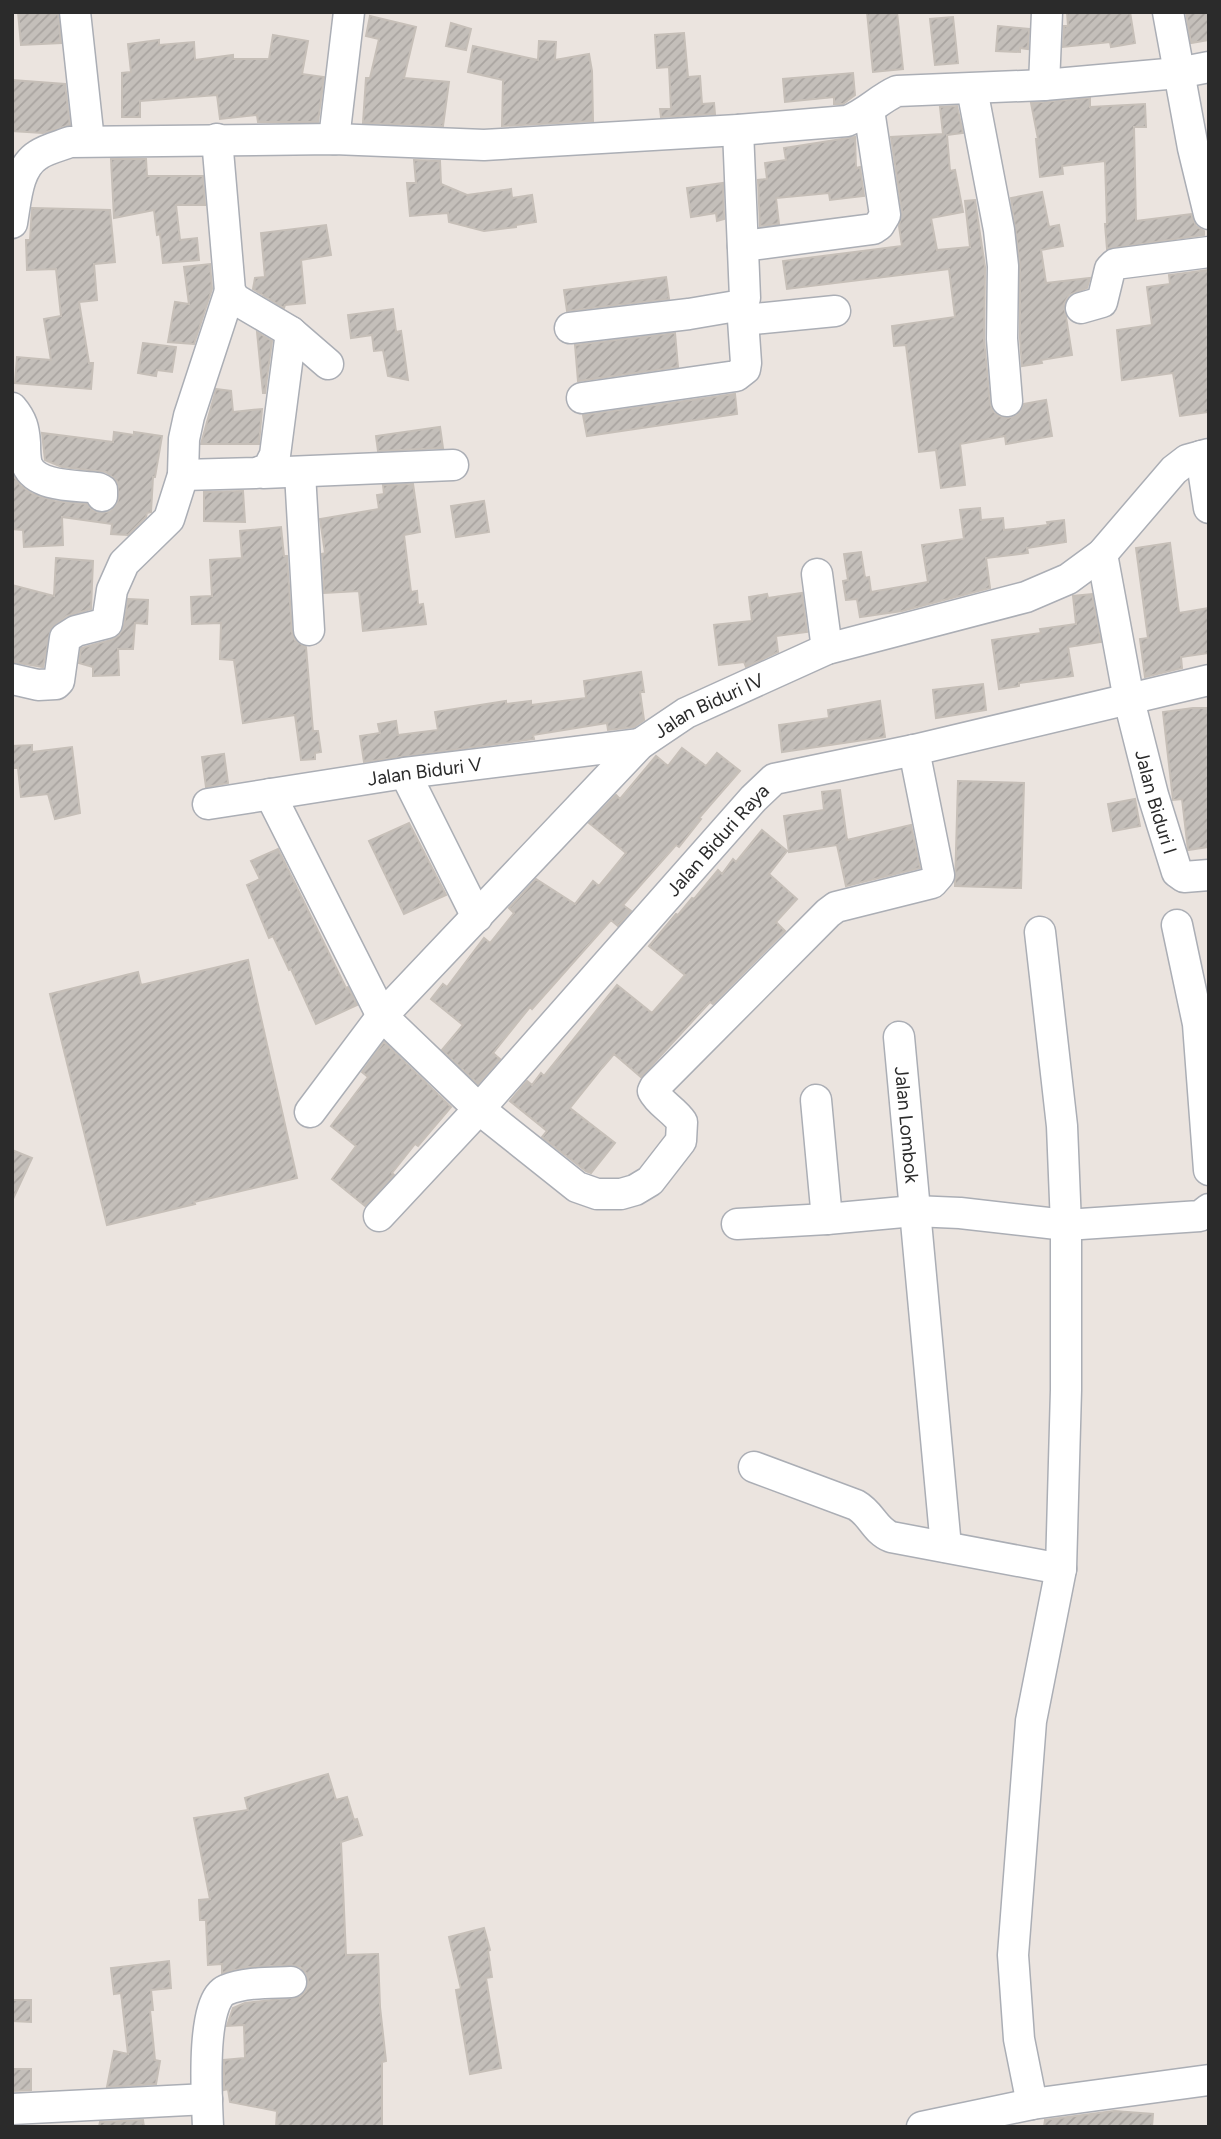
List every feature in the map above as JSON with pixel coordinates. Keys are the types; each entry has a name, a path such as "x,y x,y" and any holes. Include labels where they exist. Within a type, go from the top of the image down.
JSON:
{"street":[{"path":"75,12 89,141"},
{"path":"334,139 349,12"},
{"path":"1044,85 1047,12"},
{"path":"1168,12 1178,73 1209,214"},
{"path":"12,223 20,180 28,165 37,155 69,142 334,139 484,145 738,130 847,121 869,110 882,97 917,88 972,89 1044,85 1209,68"},
{"path":"972,89 999,230 1003,266 1002,339 1007,401"},
{"path":"744,246 873,229 879,225 885,215 869,110"},
{"path":"582,398 736,376 746,369 744,246 738,130"},
{"path":"216,139 230,291 234,299 291,332 328,364"},
{"path":"1081,308 1102,302 1110,269 1115,264 1209,252"},
{"path":"12,678 38,685 56,684 59,681 65,638 76,631 107,623 112,590 124,563 169,519 183,475 184,439 189,416 230,291"},
{"path":"570,328 689,314 835,311"},
{"path":"263,473 275,455 291,332"},
{"path":"12,408 24,423 29,468 41,478 59,484 98,488 102,490 102,496"},
{"path":"1205,455 1209,508"},
{"name":"Jalan Biduri IV","path":"310,1112 382,1016 640,744 686,713 828,649 1026,597 1068,579 1102,554 1174,470 1188,460 1205,455"},
{"path":"183,475 300,473 453,465"},
{"path":"300,473 309,630"},
{"path":"1102,554 1129,700"},
{"path":"817,574 828,649"},
{"name":"Jalan Biduri Raya","path":"379,1216 479,1109 754,797 774,779 914,750 1209,680"},
{"name":"Jalan Biduri I","path":"1129,700 1153,795 1177,872 1184,877 1209,875"},
{"name":"Jalan Biduri V","path":"208,804 405,772 640,744"},
{"path":"270,793 382,1016 479,1109 577,1187 597,1194 621,1194 650,1181 681,1141 682,1122 675,1111 654,1095 655,1087 828,913 836,907 932,883 937,879 939,875 914,750"},
{"path":"405,772 477,917"},
{"path":"1177,925 1203,1023 1209,1170"},
{"path":"1032,2104 1019,2039 1013,1955 1031,1721 1061,1569 1066,1390 1066,1225 1062,1126 1040,932"},
{"name":"Jalan Lombok","path":"899,1037 946,1547"},
{"path":"816,1100 827,1219"},
{"path":"737,1224 914,1211 960,1213 1066,1225 1200,1216 1209,1209"},
{"path":"754,1467 866,1510 881,1533 1061,1569"},
{"path":"12,2109 208,2113 208,2036 215,2001 223,1991 256,1984 291,1982"},
{"path":"922,2127 1032,2104 1209,2080"}],"building":[{"path":"18,12 58,12 61,43 21,45"},
{"path":"867,12 897,12 903,69 873,72"},
{"path":"1067,12 1130,12 1135,43 1111,47 1110,42 1063,47 1064,26 1068,26"},
{"path":"1186,12 1209,12 1209,40 1191,43"},
{"path":"370,16 416,27 404,78 449,82 443,126 363,123 366,78 370,78 379,39 366,36"},
{"path":"953,17 958,63 935,65 930,19"},
{"path":"451,23 471,29 466,50 446,46"},
{"path":"998,26 1029,29 1028,49 1020,48 1020,52 996,51"},
{"path":"684,33 688,77 700,76 702,104 714,103 715,114 661,117 660,109 671,109 669,67 657,68 655,35"},
{"path":"273,35 308,41 302,74 324,77 318,122 258,122 257,115 220,119 217,95 140,101 140,117 122,117 122,73 131,72 128,44 159,40 159,45 194,42 195,60 233,55 233,59 269,59"},
{"path":"539,41 556,42 555,60 589,54 593,121 502,126 503,80 468,72 473,46 538,60"},
{"path":"853,73 855,95 843,104 834,104 834,97 785,102 783,79"},
{"path":"12,80 65,84 70,125 43,133 12,131"},
{"path":"1090,98 1090,107 1145,104 1146,127 1134,127 1136,221 1191,214 1196,226 1204,231 1204,235 1107,249 1105,161 1062,166 1063,174 1040,177 1038,139 1031,103"},
{"path":"957,106 963,133 947,135 950,171 955,170 963,212 931,218 937,250 970,247 965,201 975,200 985,267 984,339 990,403 999,416 1008,418 1017,415 1024,404 1046,400 1052,436 1006,444 1005,436 960,444 965,485 941,488 936,450 919,452 906,345 894,346 892,326 955,317 949,269 787,289 783,261 902,246 899,226 902,212 891,137 943,134 940,107"},
{"path":"855,137 856,168 860,167 864,196 830,200 829,193 776,198 779,224 760,226 758,180 767,179 765,163 786,160 784,148"},
{"path":"111,159 146,159 147,176 203,176 205,205 176,205 180,240 197,238 199,260 163,263 154,210 114,218"},
{"path":"414,160 440,161 441,184 467,195 511,189 512,198 532,195 536,222 484,231 449,222 448,213 410,216 407,183 416,183"},
{"path":"723,183 724,219 717,221 716,213 691,217 687,188"},
{"path":"1042,192 1049,227 1059,225 1063,246 1041,250 1046,283 1090,278 1087,288 1069,295 1064,304 1072,355 1022,366 1020,264 1011,198"},
{"path":"32,208 110,210 115,262 94,264 97,300 79,302 89,363 93,363 91,389 15,383 17,357 51,360 44,319 61,316 56,269 27,270 26,240 30,240"},
{"path":"326,225 331,255 301,260 305,303 285,305 284,308 253,289 255,278 265,277 261,233"},
{"path":"210,264 212,289 194,344 168,342 175,302 189,304 184,267"},
{"path":"1209,270 1209,412 1180,416 1173,373 1122,380 1117,330 1152,325 1147,287 1170,284 1169,275"},
{"path":"666,277 669,299 567,311 564,290"},
{"path":"393,309 396,332 401,331 408,380 388,376 383,350 374,351 372,335 351,338 348,315"},
{"path":"257,332 272,341 265,393 263,393"},
{"path":"675,333 678,367 578,381 575,345"},
{"path":"143,343 176,347 172,372 157,370 156,376 138,373"},
{"path":"216,389 231,391 233,412 262,409 259,444 201,444"},
{"path":"735,394 737,414 587,436 583,415"},
{"path":"440,427 443,448 378,451 376,436"},
{"path":"114,432 162,436 153,477 151,512 147,513 128,535 111,534 112,524 62,517 63,545 24,547 23,530 12,529 12,474 21,486 33,494 55,501 87,504 93,511 101,513 111,511 119,497 117,481 106,472 62,467 45,460 42,433 113,442"},
{"path":"413,484 420,532 404,535 411,592 417,591 418,605 423,604 426,624 363,631 359,591 324,593 322,554 325,553 320,519 379,509 377,495 384,494 383,485"},
{"path":"243,491 245,522 204,521 204,492"},
{"path":"484,501 489,532 456,537 451,506"},
{"path":"980,508 981,520 1003,518 1004,530 1048,525 1047,522 1064,520 1066,542 1027,548 1028,553 986,558 990,588 902,611 860,617 857,599 846,600 843,581 848,580 844,554 861,552 865,578 869,577 871,592 928,582 922,545 964,539 960,510"},
{"path":"281,527 284,556 287,556 292,632 295,640 306,647 313,731 318,731 321,752 315,753 315,759 301,760 295,715 243,723 234,660 220,659 221,623 192,624 191,597 212,596 210,560 242,558 240,531"},
{"path":"1170,543 1179,613 1209,608 1209,653 1181,657 1182,668 1145,677 1140,639 1148,638 1136,548"},
{"path":"56,558 93,561 91,609 67,616 51,628 43,667 12,662 12,585 54,596"},
{"path":"802,593 807,632 776,636 778,652 746,667 744,662 719,665 714,625 752,621 749,597 767,594 768,598"},
{"path":"1092,594 1101,642 1068,647 1073,676 1019,683 1019,686 999,689 992,640 1041,633 1040,629 1076,624 1073,596"},
{"path":"128,599 148,600 147,624 135,623 133,649 118,649 119,675 93,676 93,667 79,663 81,648 111,640 119,635 124,626"},
{"path":"641,672 644,692 640,692 644,720 634,727 608,730 607,723 533,735 534,739 364,762 360,736 380,733 378,724 396,721 398,735 438,730 435,712 506,701 506,704 531,701 531,705 586,698 584,681"},
{"path":"983,684 986,710 936,718 933,690"},
{"path":"880,701 885,737 782,752 779,725 829,718 828,710"},
{"path":"1209,708 1209,847 1188,850 1182,799 1173,800 1163,712"},
{"path":"32,745 32,752 72,747 80,813 55,819 48,794 21,797 18,768 12,768 12,746"},
{"path":"682,748 706,766 717,753 740,771 699,818 701,819 679,847 676,845 623,905 631,911 618,926 611,920 532,1009 530,1007 493,1053 500,1059 478,1084 442,1050 463,1025 431,999 443,984 447,987 484,938 490,943 514,913 509,908 536,879 575,904 593,881 599,886 626,853 589,823 616,795 620,799 656,756 668,766"},
{"path":"224,754 228,783 206,787 202,757"},
{"path":"958,781 1024,783 1021,888 955,886"},
{"path":"840,790 847,840 911,825 920,868 846,886 837,845 789,852 784,816 824,810 822,792"},
{"path":"1135,799 1140,826 1113,831 1108,804"},
{"path":"409,823 446,895 404,914 369,841"},
{"path":"762,830 787,851 769,874 797,899 776,922 785,931 713,1004 710,1002 641,1077 614,1054 602,1068 570,1108 615,1143 591,1173 586,1171 542,1137 547,1131 510,1101 527,1081 532,1085 541,1073 544,1076 617,985 652,1013 685,975 649,946 718,870 722,874 733,859 736,862"},
{"path":"278,849 346,988 348,987 357,1005 316,1024 273,936 269,938 247,885 260,879 251,861"},
{"path":"248,960 297,1178 107,1225 50,994 138,972 141,985"},
{"path":"384,1042 451,1107 418,1146 415,1144 392,1173 394,1175 365,1206 332,1179 356,1146 331,1126 368,1077 362,1072"},
{"path":"12,1150 32,1158 12,1201"},
{"path":"328,1774 336,1800 347,1797 362,1835 341,1842 346,1955 378,1954 386,2061 382,2062 382,2127 276,2127 277,2111 230,2102 228,2089 224,2090 224,2060 245,2058 244,2025 227,2026 233,2008 245,2003 300,1997 306,1991 308,1981 306,1973 300,1967 291,1965 248,1967 222,1973 222,1964 208,1965 206,1920 200,1920 199,1900 210,1899 194,1818 248,1810 245,1798"},
{"path":"484,1928 490,1950 492,1977 486,1978 501,2068 470,2074 456,1990 461,1989 449,1937"},
{"path":"169,1961 171,1988 151,1990 153,2010 150,2010 155,2060 160,2061 156,2084 107,2087 114,2051 128,2054 121,1993 114,1994 111,1968"},
{"path":"13,2000 31,2000 31,2022 13,2021"},
{"path":"12,2069 31,2069 31,2090 12,2091"},
{"path":"1114,2111 1153,2114 1152,2127 1044,2127 1045,2120"},
{"path":"143,2120 144,2127 99,2127 100,2122"}]}
